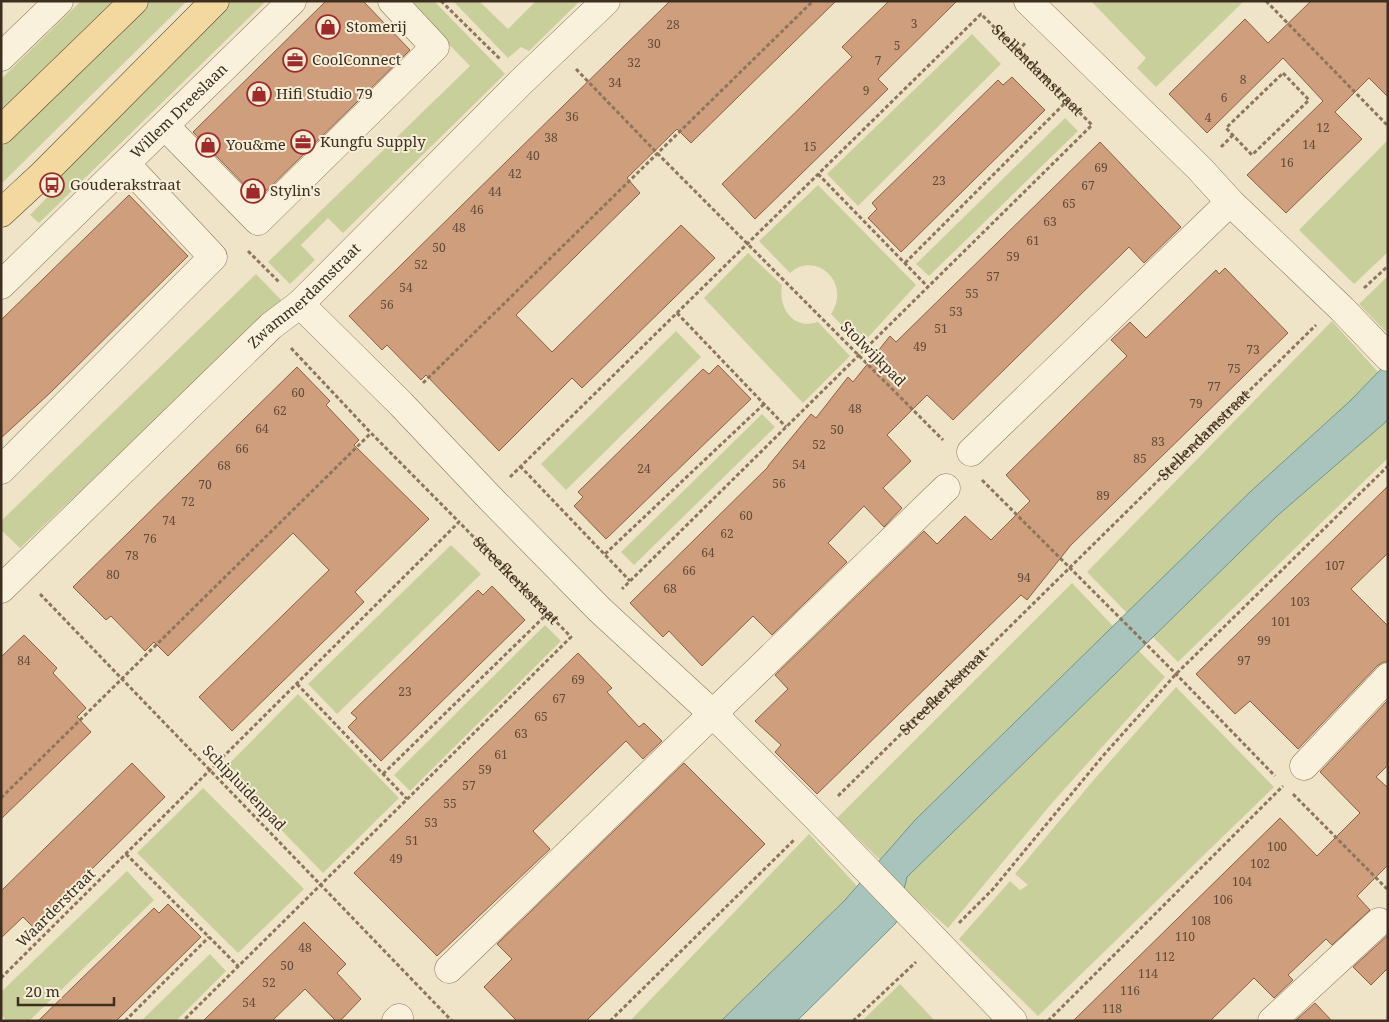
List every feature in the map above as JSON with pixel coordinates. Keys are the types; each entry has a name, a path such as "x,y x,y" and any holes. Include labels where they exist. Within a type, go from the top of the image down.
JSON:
{"main road":[{"path":"1,130 134,1"},
{"path":"1,213 41,176 214,1"}],"street":[{"path":"1,57 59,1"},
{"name":"Willem Dreeslaan","path":"1,285 292,1"},
{"path":"165,126 258,221 435,47 392,1"},
{"name":"Zwammerdamstraat","path":"10,580 271,326 300,304 522,81 606,1"},
{"path":"1028,1 1200,169 1230,202 1346,313 1388,358"},
{"path":"1,470 213,257 126,164"},
{"path":"959,448 1230,202"},
{"path":"300,304 401,404 489,498 600,610 713,714 838,839 1013,1021"},
{"path":"450,969 946,488"},
{"path":"1304,766 1388,677"},
{"path":"1272,1021 1379,922"}],"path":[{"path":"441,1 522,81"},
{"path":"401,404 813,1"},
{"path":"1266,1 1388,126"},
{"name":"Stellendamstraat","path":"746,244 981,14 1092,125 858,355"},
{"name":"Stolwijkpad","path":"556,49 746,244 858,355 959,448"},
{"path":"1283,73 1309,100 1252,154 1226,128 1283,73"},
{"path":"905,263 1067,100"},
{"path":"818,174 928,287"},
{"path":"489,498 746,244"},
{"path":"677,313 786,427"},
{"name":"Stellendamstraat","path":"1070,567 1319,322 1346,313"},
{"name":"Streefkerkstraat","path":"271,326 371,433 571,637 321,884"},
{"path":"600,610 858,355"},
{"path":"605,554 764,404"},
{"path":"1,798 371,433"},
{"path":"520,466 630,581"},
{"path":"969,915 993,889 1102,756 1176,674 1388,466"},
{"path":"981,478 1176,674"},
{"path":"211,770 459,522"},
{"name":"Streefkerkstraat","path":"610,1021 1070,567"},
{"name":"Schipluidenpad","path":"10,580 122,679 452,1021"},
{"path":"382,774 548,613"},
{"path":"296,684 407,799"},
{"name":"Waarderstraat","path":"1,978 211,770"},
{"path":"1048,1021 1284,785"},
{"path":"126,854 238,966"},
{"path":"183,1021 321,884"},
{"path":"853,1021 931,937"},
{"path":"125,1021 209,938"},
{"path":"398,1020 424,992 450,969"}],"green space":[{"path":"81,1 120,1 1,117 1,79"},
{"path":"150,1 187,1 1,184 1,147"},
{"path":"227,1 266,1 39,223 30,215 62,182 56,174"},
{"path":"407,1 434,1 505,74 343,233 328,218 301,245 315,260 290,284 268,262 470,66"},
{"path":"453,1 479,1 508,29 536,1 580,1 529,51 521,47 508,58"},
{"path":"1091,1 1244,1 1156,87 1137,68 1146,58"},
{"path":"972,34 1001,64 858,206 827,174"},
{"path":"1065,118 1078,131 929,276 916,264"},
{"path":"1387,141 1388,252 1354,284 1299,230"},
{"path":"818,185 916,285 861,345 831,314 836,302 837,291 834,281 828,273 819,267 810,265 800,267 790,273 759,241"},
{"path":"748,253 782,285 782,302 789,315 801,323 818,322 850,356 803,403 704,298"},
{"path":"256,274 282,301 20,548 1,530 1,521"},
{"path":"1388,276 1388,334 1359,304"},
{"path":"1332,321 1378,372 1350,401 1250,492 1127,613 1087,572"},
{"path":"676,331 701,357 566,490 541,464"},
{"path":"762,414 775,427 634,565 621,552"},
{"path":"1388,420 1388,458 1178,662 1153,637 1277,516"},
{"path":"451,545 481,574 337,714 308,684"},
{"path":"1072,583 1113,626 915,820 880,860 837,818"},
{"path":"545,625 561,641 410,791 394,775"},
{"path":"1139,651 1165,677 1052,803 948,928 904,889 907,877"},
{"path":"1176,687 1274,787 1038,1016 959,939 1010,881 1020,890 1028,885 1015,874 1097,776"},
{"path":"298,694 399,798 323,873 223,770"},
{"path":"203,788 304,889 238,953 137,853"},
{"path":"809,834 857,886 845,900 721,1021 630,1021"},
{"path":"127,871 154,900 29,1021 7,1021 1,1015 1,992"},
{"path":"210,954 226,971 176,1021 141,1021"},
{"path":"900,984 935,1021 862,1021"}],"water":[{"path":"1388,362 1388,420 1277,516 907,877 896,923 797,1021 721,1021 845,900 915,820 1250,492 1350,401"}],"building":[{"path":"326,1 363,1 410,50 258,199 193,132"},
{"path":"670,1 836,1 691,143 677,129 627,178 640,193 516,315 552,352 681,225 715,258 582,388 572,378 499,451 426,375 421,380 387,345 382,350 349,316"},
{"path":"889,1 957,1 878,79 888,89 755,219 722,184 852,57 842,47"},
{"path":"1311,1 1388,1 1388,97 1369,78 1335,112 1362,139 1286,213 1247,175 1323,101 1283,58 1207,133 1169,94 1245,19 1268,43"},
{"path":"1012,77 1045,110 901,252 868,218 877,209 872,203 998,80 1003,85"},
{"path":"1100,142 1181,227 1144,263 1129,247 953,420 927,395 887,435 911,461 883,488 902,508 884,527 864,506 828,543 847,562 772,635 753,616 702,666 669,631 663,637 630,603 768,467 811,414 816,418 848,377 853,382 890,336 896,342"},
{"path":"129,195 188,256 50,393 1,438 1,320"},
{"path":"1225,268 1288,333 1071,545 1027,600 1021,595 817,794 775,752 781,745 755,721 788,689 775,675 924,531 937,544 965,516 991,540 1030,501 1006,475 1127,356 1111,340 1130,322 1146,338 1216,270 1219,274"},
{"path":"718,365 751,399 606,539 574,506 583,497 578,492 703,369 709,374"},
{"path":"297,367 330,401 326,405 359,440 354,445 429,519 355,592 364,602 232,731 199,697 329,570 293,533 168,656 154,642 145,651 111,616 106,620 73,587"},
{"path":"1388,486 1388,553 1351,589 1388,626 1388,662 1383,662 1377,666 1298,749 1250,701 1235,714 1196,674"},
{"path":"492,586 525,620 381,761 348,727 357,718 351,713 478,590 483,595"},
{"path":"24,635 57,668 53,673 86,708 77,717 91,732 1,819 1,657"},
{"path":"578,653 612,688 607,692 639,727 644,723 662,741 643,759 626,741 533,831 550,849 437,956 354,873"},
{"path":"1388,700 1388,765 1376,777 1388,786 1388,865 1357,896 1370,910 1332,945 1326,939 1288,975 1293,980 1274,998 1254,978 1210,1021 1073,1021 1280,818 1317,856 1360,813 1320,772"},
{"path":"132,763 165,797 33,927 23,917 1,938 1,891"},
{"path":"684,763 765,844 586,1021 517,1021 484,987 512,959 497,944"},
{"path":"168,904 201,937 116,1021 38,1021 154,908 159,913"},
{"path":"304,922 346,964 337,973 361,999 340,1021 336,1021 305,989 272,1021 203,1021"},
{"path":"1388,935 1388,968 1371,985 1353,967"},
{"path":"1315,1003 1332,1021 1296,1020"}],"place":[{"name":"Stomerij","path":"328,27"},
{"name":"CoolConnect","path":"295,60"},
{"name":"Hifi Studio 79","path":"259,94"},
{"name":"Kungfu Supply","path":"303,142"},
{"name":"You&me","path":"208,145"},
{"name":"Gouderakstraat","path":"52,185"},
{"name":"Stylin's","path":"253,191"}]}
